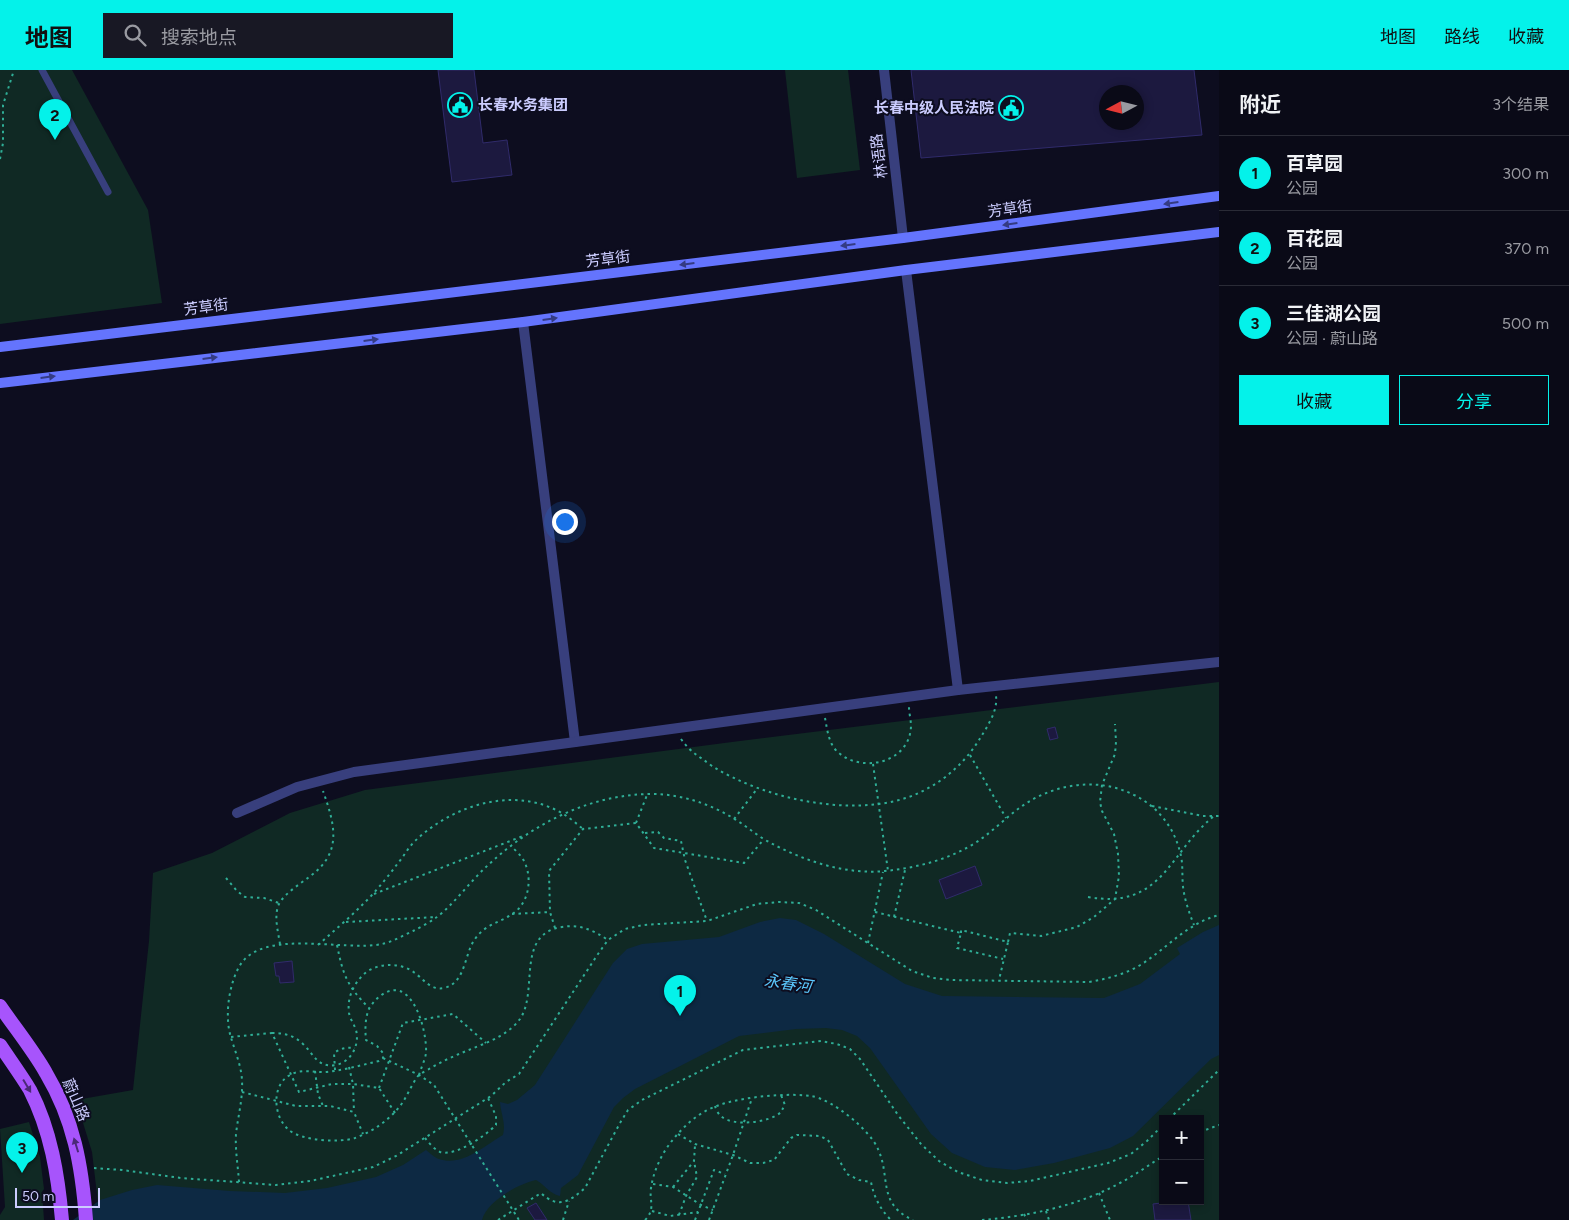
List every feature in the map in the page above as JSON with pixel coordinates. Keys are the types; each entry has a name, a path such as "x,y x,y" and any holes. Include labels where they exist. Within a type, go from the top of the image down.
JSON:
{"main road":[{"name":"芳草街","path":"0,347 904,238 1219,196"},
{"path":"0,383 523,322 906,270 1219,232"},
{"name":"蔚山路","path":"0,1006 46,1073 66,1113 78,1154 86,1220"},
{"path":"0,1045 29,1089 44,1122 55,1160 62,1220"}],"street":[{"name":"林语路","path":"884,70 904,238"},
{"path":"906,270 958,690"},
{"path":"523,322 575,742"},
{"path":"237,813 297,787 354,772 958,690 1219,662"}],"lane":[{"path":"42,70 108,192"}],"path":[{"path":"0,159 4,105 14,70"},
{"path":"0,104 4,105"},
{"path":"674,729 690,751 728,776 758,789 794,799 830,805 879,803 906,798 929,787 951,774 970,755 985,731 997,705 995,686"},
{"path":"824,708 828,735 834,747 843,756 854,762 873,763 888,760 901,751 908,740 911,727 907,697"},
{"path":"999,980 1010,933 1041,936 1077,927 1094,917 1115,899 1119,876 1118,854 1114,834 1102,811 1100,802 1102,785 1115,754 1115,724"},
{"path":"970,755 1007,818"},
{"path":"873,763 888,871"},
{"path":"280,944 276,918 280,903 293,889 318,871 329,858 334,842 333,824 319,782"},
{"path":"239,1182 236,1137 242,1092 242,1076 229,1029 229,1004 232,985 240,964 255,950 280,944 382,944 413,930 438,916 486,867 511,846 550,819 584,806 626,795 660,794 696,800 734,819 764,839 798,857 838,868 888,871 905,869 942,858 971,846 1040,794 1064,787 1087,784 1110,786 1134,794 1152,806 1171,830 1181,852 1183,891 1194,925"},
{"path":"734,819 758,789"},
{"path":"636,823 647,794"},
{"path":"318,945 346,922 372,895 413,843 437,822 464,808 490,801 516,800 539,804 564,814 583,829 636,823"},
{"path":"1152,806 1203,816 1219,816"},
{"path":"1088,897 1115,899 1141,892 1167,872 1205,823 1214,816"},
{"path":"636,823 654,848 744,863 764,839"},
{"path":"555,928 550,912 550,871 583,829"},
{"path":"645,833 658,832 664,838 681,842 683,853 707,921"},
{"path":"372,895 528,834"},
{"path":"231,1037 281,1033 296,1038 304,1045 310,1055 319,1062 327,1065 337,1065 345,1062 351,1056 357,1039 356,1030 349,1012 349,999 351,991 365,973 375,967 400,966 413,971 423,982 434,987 442,989 452,986 463,972 471,944 478,934 488,925 512,914 521,905 527,894 528,872 525,861 511,846"},
{"path":"894,916 905,869"},
{"path":"868,943 883,871"},
{"path":"226,878 245,897 264,898 280,903"},
{"path":"91,1168 181,1178 276,1185 310,1181 373,1167 396,1156 488,1098 506,1082 519,1074 608,940 625,929 643,925 707,921 757,904 799,903 816,910 912,971 933,978 950,980 1089,982 1111,978 1138,966 1194,925 1207,918 1219,915"},
{"path":"512,914 550,912"},
{"path":"874,912 1008,942"},
{"path":"346,922 438,916"},
{"path":"419,1075 444,1060 502,1035 520,1019 529,996 529,970 534,948 542,936 555,928 570,926 586,928 608,940"},
{"path":"961,932 957,948 1003,959"},
{"path":"337,945 341,966 347,982 355,994 369,1008"},
{"path":"399,990 407,995 416,1006 424,1031 426,1053 419,1075 391,1118 353,1138 330,1141 306,1138 290,1131 279,1119 276,1101 277,1089 282,1080 291,1074 301,1071 327,1072 379,1061 383,1058 383,1053 377,1046 366,1040 366,1020 369,1008 381,994 399,990"},
{"path":"379,1088 403,1023 453,1014 486,1043"},
{"path":"272,1033 299,1092 332,1084 353,1084 379,1088 395,1113"},
{"path":"498,1220 541,1193 555,1202 574,1198 585,1188 628,1110 642,1100 743,1050 821,1042 836,1044 850,1049 860,1059 920,1144 939,1161 958,1172 982,1180 1007,1183 1030,1181 1108,1163 1131,1154 1159,1129"},
{"path":"335,1070 334,1053 348,1047 355,1048"},
{"path":"383,1058 419,1075 434,1085 519,1220"},
{"path":"349,1067 353,1084 354,1112 363,1134"},
{"path":"1173,1115 1219,1070"},
{"path":"315,1071 317,1087 323,1106"},
{"path":"242,1092 296,1106 323,1106 354,1112"},
{"path":"715,1106 720,1116 727,1119 757,1122 772,1118 781,1112 785,1105 781,1095"},
{"path":"645,1220 652,1211 652,1184 665,1150 692,1120 715,1106 752,1098 781,1095 813,1096 836,1107 853,1119 870,1135 878,1149 883,1165 886,1190 893,1205 904,1216 913,1220"},
{"path":"425,1138 437,1151 447,1154 455,1153 489,1132 496,1125 496,1116 488,1098"},
{"path":"709,1220 752,1098"},
{"path":"1204,1131 1219,1125"},
{"path":"678,1134 695,1144 733,1155 750,1163 763,1163 774,1160 791,1138 797,1135 820,1136 828,1140 847,1174 870,1182 882,1212 891,1220"},
{"path":"679,1215 686,1196 697,1177 694,1161 695,1144"},
{"path":"982,1220 1062,1207 1120,1183 1159,1159"},
{"path":"673,1187 694,1161"},
{"path":"695,1220 714,1170 726,1174"},
{"path":"652,1184 673,1187 701,1205 713,1210"},
{"path":"1099,1193 1110,1220"},
{"path":"563,1220 569,1200"},
{"path":"1046,1210 1049,1220"},
{"path":"652,1211 670,1216 698,1212"},
{"path":"1024,1214 1027,1220"}],"green space":[{"path":"0,70 72,70 148,210 162,303 0,324"},
{"path":"785,70 848,70 860,170 797,178"},
{"path":"1219,682 1219,1220 100,1220 92,1152 76,1100 133,1090 149,941 153,873 212,853 290,813 365,790 732,742"},
{"path":"29,1122 40,1157 44,1189 42,1192 44,1220 0,1220 0,1215 5,1207 0,1129"}],"water":[{"name":"永春河","path":"780,918 796,920 824,934 905,984 942,996 1104,998 1140,984 1180,954 1177,948 1203,932 1219,925 1219,1055 1211,1059 1133,1136 1110,1148 1054,1163 1015,1170 985,1167 952,1153 931,1134 870,1048 857,1036 842,1030 826,1028 796,1029 739,1036 635,1089 623,1098 614,1107 578,1175 561,1188 560,1196 536,1180 529,1182 504,1194 490,1206 482,1220 73,1220 100,1200 132,1190 157,1185 285,1193 327,1188 376,1177 403,1165 426,1150 434,1157 448,1161 464,1158 503,1135 504,1123 500,1102 508,1104 517,1100 535,1085 613,963 627,949 642,944 719,937 760,922"}],"building":[{"name":"长春水务集团","path":"438,70 474,70 483,143 507,140 512,175 452,182"},
{"name":"长春中级人民法院","path":"911,70 1194,70 1202,135 921,158"},
{"path":"1055,727 1058,738 1050,740 1047,729"},
{"path":"975,866 982,885 946,899 939,880"},
{"path":"292,961 294,982 280,983 279,976 276,976 274,963"},
{"path":"536,1203 547,1220 535,1220 527,1208"},
{"path":"1153,1204 1189,1205 1191,1220 1155,1220"}],"place":[{"name":"长春水务集团","path":"460,105"},
{"name":"长春中级人民法院","path":"1011,108"},
{"name":"百花园","path":"55,140"},
{"name":"百草园","path":"680,1016"},
{"name":"三佳湖公园","path":"22,1173"}]}
